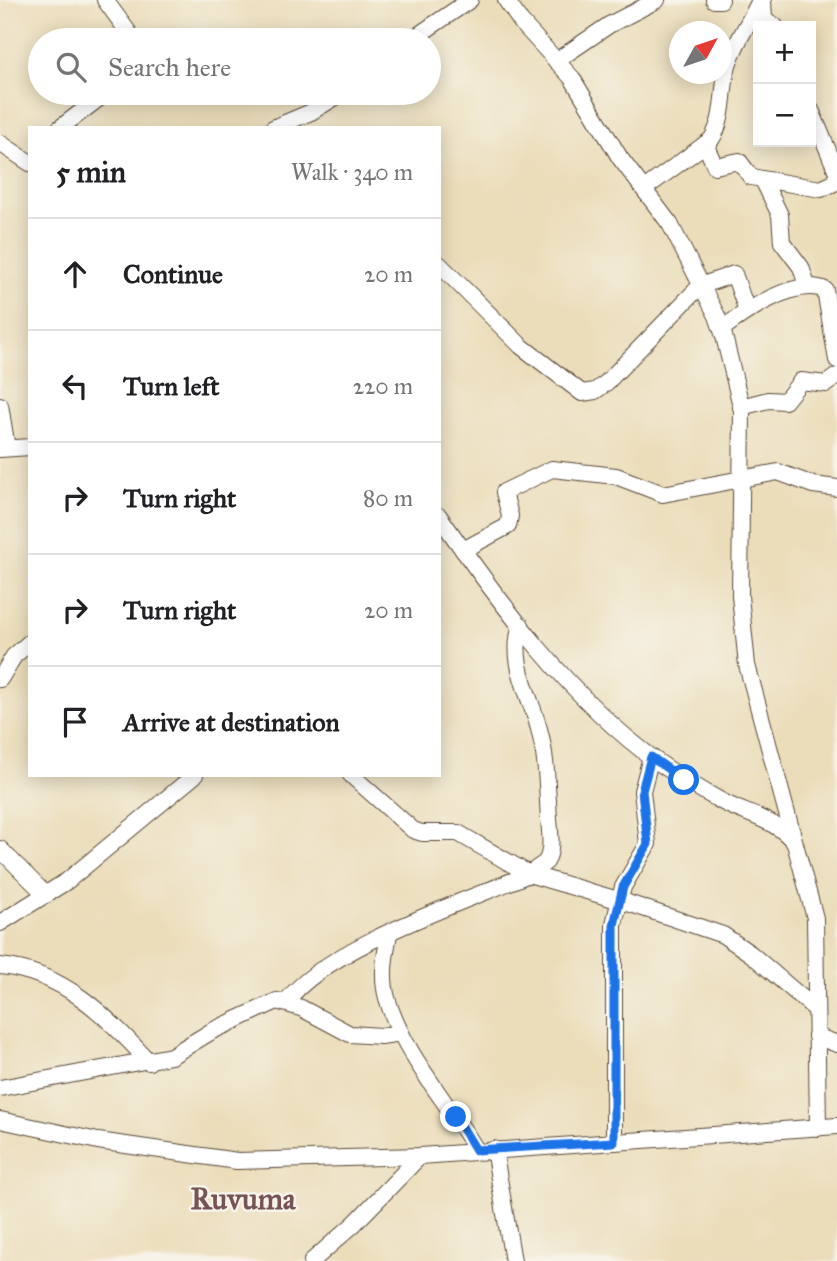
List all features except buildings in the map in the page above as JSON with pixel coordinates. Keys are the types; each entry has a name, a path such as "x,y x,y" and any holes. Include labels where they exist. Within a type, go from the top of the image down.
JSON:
{"street":[{"path":"105,0 125,28"},
{"path":"429,28 470,0"},
{"path":"506,0 520,22 572,78 620,158 670,224 722,329 741,407 740,596 747,665 815,918 814,1008 818,1128"},
{"path":"556,61 609,24 657,0"},
{"path":"713,0 721,0"},
{"path":"644,189 705,144 717,131 722,118 723,88 729,62 762,0"},
{"path":"762,0 764,19 767,21"},
{"path":"63,126 90,105"},
{"path":"278,126 322,105"},
{"path":"705,144 715,166 739,161 751,177 821,189 836,182 837,172 816,122"},
{"path":"0,142 28,160"},
{"path":"764,180 780,215 782,242 801,267 807,286"},
{"path":"441,266 521,346 582,393 595,391 606,383 700,286 734,274 747,312"},
{"path":"722,329 747,312 792,290 814,285 825,290 837,360"},
{"path":"741,407 768,400 786,401 802,381 826,384 837,376"},
{"path":"0,405 4,448 28,447"},
{"path":"463,550 508,526 510,516 504,492 551,469 615,477 654,492 670,494 741,477 778,472 813,485 837,488"},
{"path":"441,519 520,625 578,690 651,757 723,803 773,824 795,844"},
{"path":"286,1002 310,976 424,917 529,874 549,857 546,765 539,728 522,680 516,651 520,625"},
{"path":"0,679 14,656 28,644"},
{"path":"614,1142 614,925 623,887 648,844 642,791 651,757"},
{"path":"0,923 46,895 193,777"},
{"path":"353,777 413,830 422,833 458,833 529,874 723,935 751,954 814,1008"},
{"path":"0,849 46,895"},
{"path":"389,934 383,974 386,996 401,1033 476,1150"},
{"path":"0,966 22,968 44,975 80,996 108,1016 149,1062"},
{"path":"0,1088 171,1056 256,1009 277,1001 286,1002 350,1034 381,1036 401,1033"},
{"path":"816,1036 837,1044"},
{"path":"0,1120 98,1141 237,1161 420,1156 837,1126"},
{"path":"494,1149 513,1261"},
{"path":"312,1261 354,1224 420,1156"}],"district":[{"name":"Ruvuma","path":"243,1199"}],"route":[{"path":"456,1117 476,1150 614,1142 614,925 623,887 648,844 642,791 651,757 684,780"}]}
